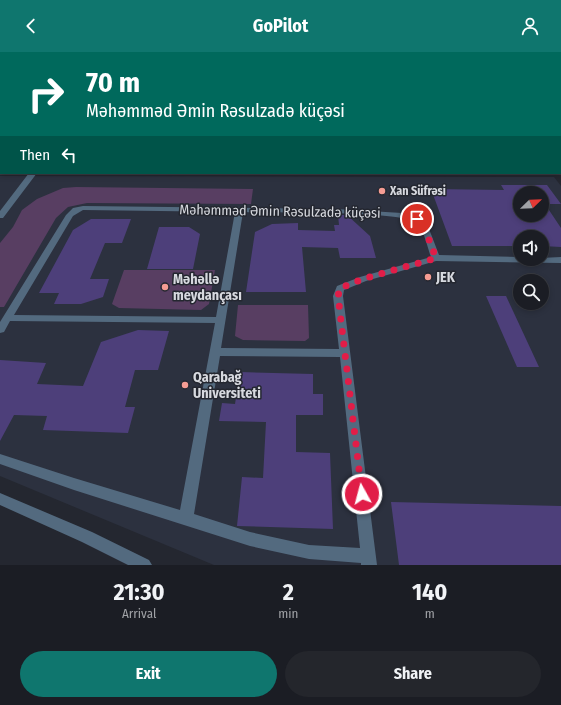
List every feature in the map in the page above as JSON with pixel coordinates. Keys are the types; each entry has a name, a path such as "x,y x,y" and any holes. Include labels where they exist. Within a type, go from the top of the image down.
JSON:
{"street":[{"path":"0,216 32,174"},
{"name":"Məhəmməd Əmin Rəsulzadə küçəsi","path":"0,330 70,215 76,210 96,208 240,209 336,211 402,215 417,219 423,224 436,258"},
{"path":"186,518 240,209"},
{"path":"0,459 74,484 250,539 309,552 369,561 338,296 340,288 363,279 436,258 561,260"},
{"path":"8,318 221,320"},
{"path":"216,352 345,353"},
{"path":"0,499 87,537 144,565"}],"shaded area":[{"name":"Qarabağ Universiteti","path":"0,176 554,177 561,186 561,565 214,565 0,476"},
{"path":"63,188 253,189 251,204 87,203 68,207 56,218 4,307 0,307 0,243 13,227 22,210 37,199"},
{"name":"Məhəllə meydançası","path":"124,270 215,270 209,304 201,310 119,308 112,304"},
{"name":"Məhəllə meydançası","path":"238,305 308,305 309,338 305,341 243,340 235,336"}],"building":[{"path":"501,185 547,185 548,186 513,186 513,222 549,222 549,210 561,228 561,247 549,246 549,230 513,230 513,246 452,246 431,189 504,190"},
{"path":"549,188 561,204 549,204"},
{"path":"338,215 347,215 370,236 376,258 340,258 338,248 302,247 306,292 246,292 255,232 272,224 298,223 298,230 335,231 334,225 339,225"},
{"path":"91,219 131,219 122,243 105,243 90,279 109,279 103,297 81,304 54,304 59,293 39,293 73,230"},
{"path":"159,227 189,227 200,234 193,269 147,269"},
{"path":"486,296 506,296 539,367 517,367"},
{"path":"138,330 169,331 158,370 135,370 125,407 135,407 128,433 43,430 47,416 14,415 0,441 0,360 46,363 37,384 83,386 101,342"},
{"path":"240,372 313,374 313,394 323,394 323,415 296,415 296,452 330,453 333,529 237,526 242,477 263,478 266,422 219,421 222,403 235,404"},
{"path":"391,502 561,506 561,565 399,565"}],"place":[{"name":"Xan Süfrəsi","path":"382,191"},
{"name":"JEK","path":"428,277"},
{"name":"Məhəllə meydançası","path":"165,287"},
{"name":"Qarabağ Universiteti","path":"185,385"}],"route":[{"path":"362,494 338,296 340,288 363,279 436,258 423,224 417,219"}]}
